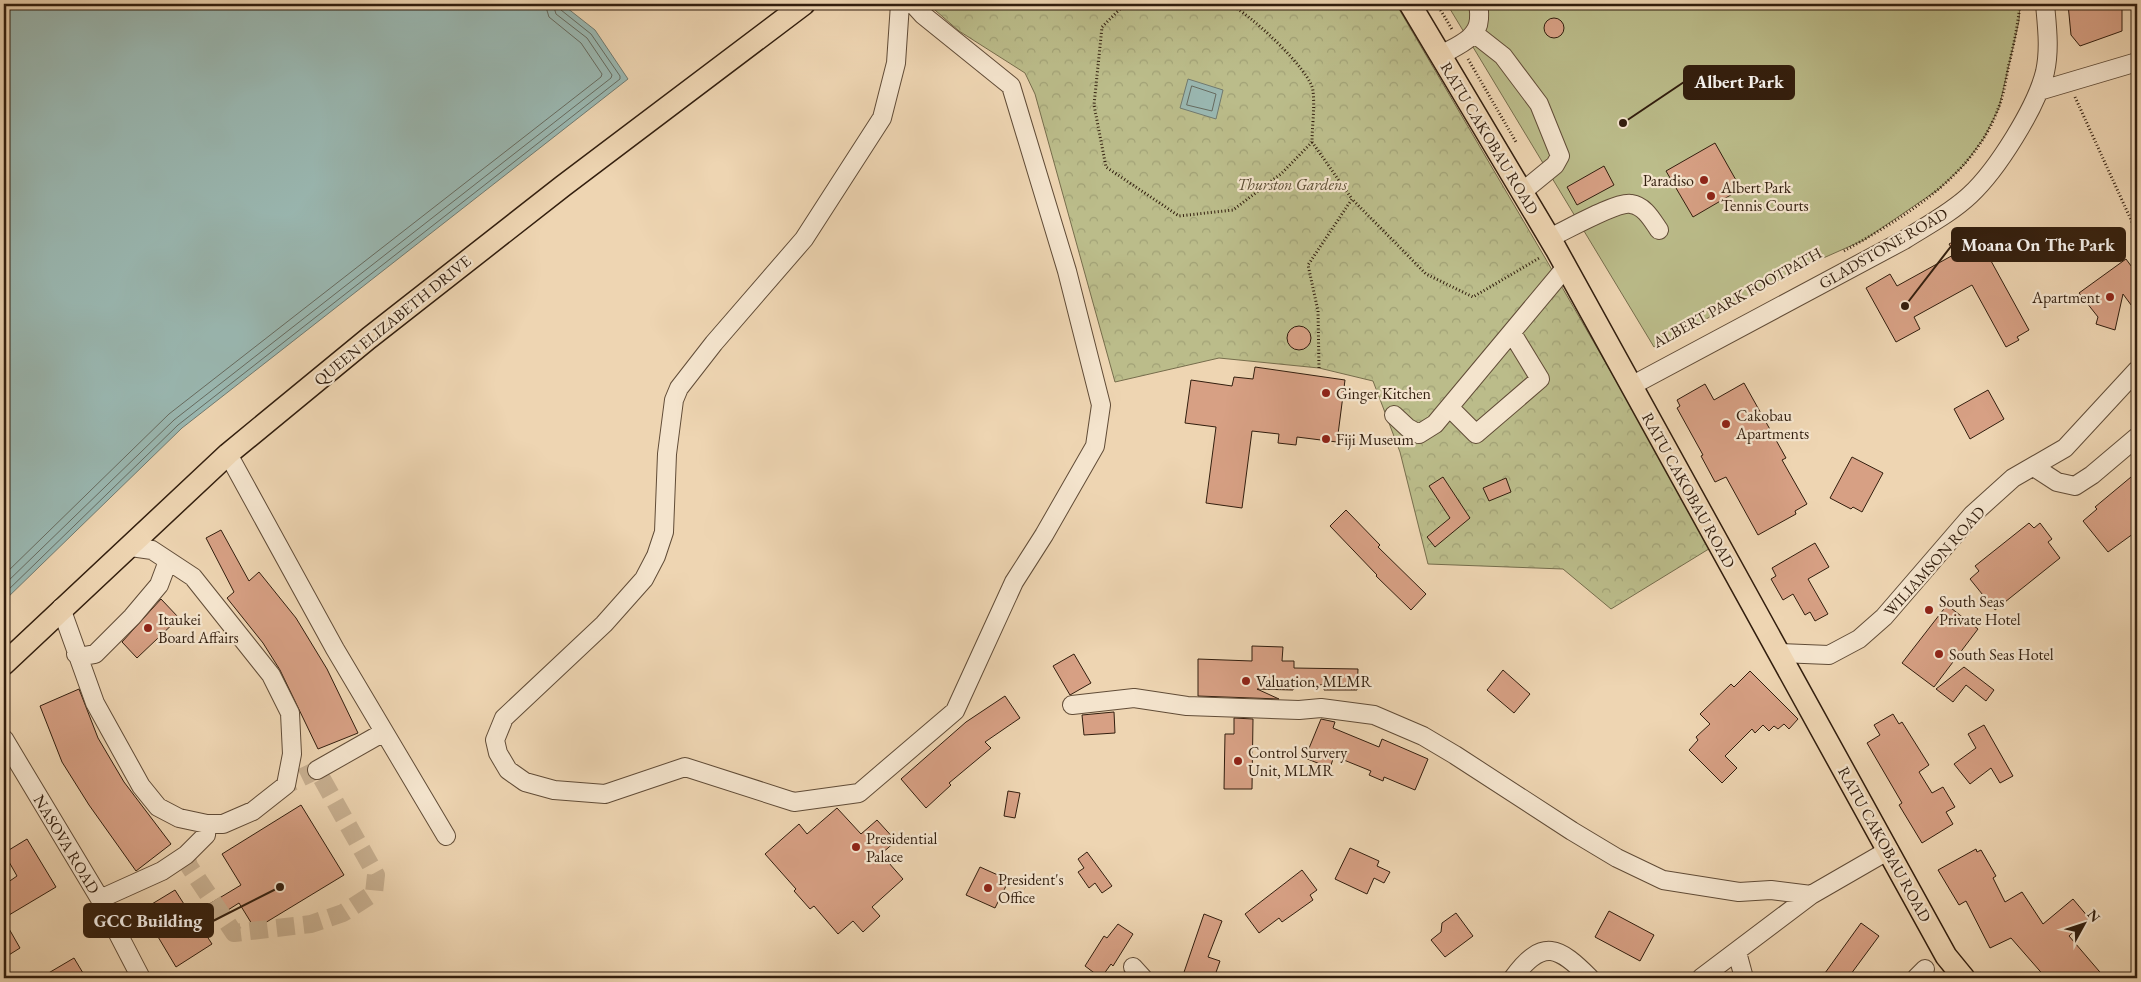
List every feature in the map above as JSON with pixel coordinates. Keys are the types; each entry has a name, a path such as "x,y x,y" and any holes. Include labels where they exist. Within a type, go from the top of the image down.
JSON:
{"main road":[{"name":"QUEEN ELIZABETH DRIVE","path":"4,664 61,608 131,547 228,454 368,338 563,186 804,4"},
{"name":"RATU CAKOBAU ROAD","path":"1410,4 1557,251 1946,956 1964,978"}],"street":[{"path":"900,4 896,63 882,118 804,239 714,343 680,388 674,400 667,454 664,532 656,556 644,579 604,624 504,718 496,740 498,753 508,770 525,782 554,790 605,794 685,766 794,802 859,793 955,712 1014,582 1044,535 1095,446 1101,405 1067,272 1011,86 918,10 900,25"},
{"path":"1441,55 1476,34 1479,26 1480,8 1477,4"},
{"name":"GLADSTONE ROAD","path":"1631,386 1904,240 1971,195 1994,166 2031,110 2039,91 2045,70 2047,52 2048,35 2045,4"},
{"path":"1476,34 1503,56 1540,104 1560,156 1556,165 1522,192"},
{"path":"2039,91 2068,84 2137,62"},
{"path":"1394,415 1408,428 1419,434 1435,424 1512,333 1557,251 1617,206 1631,203 1644,210 1659,230"},
{"path":"1449,407 1476,434 1540,379 1512,333"},
{"name":"WILIAMSON ROAD","path":"1780,653 1829,655 1859,639 1884,617 1972,516 2014,478 2065,448 2137,370"},
{"path":"2034,467 2057,482 2075,486 2092,475 2137,437"},
{"path":"228,454 335,649 446,836"},
{"path":"61,608 95,703 141,786 158,807 179,818 206,824 223,824 253,810 286,785 292,754 290,713 271,675 193,576 152,550 131,547"},
{"path":"76,654 84,656 95,654 132,617 159,585 168,561"},
{"path":"1072,705 1134,698 1187,706 1299,710 1322,708 1374,714 1423,736 1617,858 1663,880 1739,892 1771,890 1811,895"},
{"path":"317,770 384,732"},
{"name":"NASOVA ROAD","path":"4,739 100,899 140,978"},
{"path":"100,899 162,871 186,855 206,835 206,824"},
{"path":"1701,978 1811,895 1889,850"},
{"path":"1514,978 1523,965 1537,953 1550,950 1566,955 1590,978"},
{"path":"1737,952 1744,978"}],"path":[{"path":"1125,4 1102,27 1094,105 1106,167 1179,216 1234,210 1282,173 1312,142"},
{"path":"1229,4 1240,8 1289,53 1313,89 1312,142 1352,200 1426,274 1472,297 1557,251"},
{"path":"1437,4 1518,147"},
{"name":"ALBERT PARK FOOTPATH","path":"1839,254 1906,213 1939,189 1964,165 1984,138 1999,108 2019,21 2020,4"},
{"path":"2068,84 2137,233"},
{"path":"1319,368 1318,311 1308,265 1352,200"}],"green space":[{"name":"Thurston Gardens","path":"928,4 1396,4 1712,547 1611,609 1563,569 1428,564 1400,452 1373,381 1319,368 1219,358 1115,382 1035,94 1025,73 959,31"},
{"path":"1447,4 2020,4 2019,21 1999,108 1984,138 1964,165 1939,189 1864,240 1803,267 1654,347"}],"water":[{"path":"4,4 562,4 595,30 628,79 182,428 4,601"},
{"path":"1188,79 1223,90 1216,119 1180,108"}],"building":[{"path":"2068,4 2122,4 2122,31 2080,46 2071,35"},
{"path":"1554,18 1561,21 1564,28 1561,35 1554,38 1547,35 1544,28 1547,21"},
{"name":"Paradiso","path":"1715,143 1741,189 1693,217 1666,171"},
{"path":"1604,166 1614,185 1577,205 1567,187"},
{"path":"1974,230 2029,330 2017,337 2019,340 2006,347 1972,285 1914,317 1920,329 1896,342 1866,288 1890,274 1897,286 1955,254 1949,244"},
{"name":"Apartment","path":"2126,259 2137,274 2137,313 2123,294 2115,330 2096,324 2098,317 2079,293"},
{"path":"1299,326 1308,329 1311,338 1308,347 1299,350 1290,347 1287,338 1290,329"},
{"name":"Fiji Museum","path":"1255,367 1345,380 1337,442 1297,437 1296,445 1278,443 1279,434 1252,431 1242,508 1206,503 1216,427 1185,423 1191,380 1232,386 1234,377 1253,379"},
{"path":"1744,383 1786,458 1782,460 1807,504 1795,511 1796,514 1758,535 1726,477 1715,482 1701,456 1703,455 1677,408 1680,406 1677,400 1705,384 1714,400"},
{"path":"1988,390 2004,419 1970,439 1954,409"},
{"path":"1852,457 1883,473 1862,512 1853,507 1851,509 1830,498"},
{"path":"2137,472 2137,531 2108,552 2083,521 2097,509 2095,507"},
{"path":"1443,477 1470,518 1435,547 1427,537 1450,518 1429,486"},
{"path":"1506,478 1511,492 1489,501 1483,488"},
{"path":"1346,510 1380,545 1378,547 1426,594 1411,610 1376,576 1330,526"},
{"path":"2029,523 2034,528 2040,523 2052,539 2048,542 2060,558 1995,610 1970,579 1979,571 1975,566"},
{"path":"221,530 249,581 259,572 296,618 327,669 358,733 318,749 280,670 263,643 227,598 234,592 206,538"},
{"path":"1815,543 1829,567 1808,579 1828,614 1815,621 1810,612 1805,615 1793,594 1783,600 1771,579 1776,576 1772,568"},
{"name":"Itaukei Board Affairs","path":"161,599 179,618 137,658 122,642"},
{"name":"South Seas Hotel","path":"1947,605 1978,629 1934,687 1902,663"},
{"name":"Valuation, MLMR","path":"1252,646 1283,647 1282,661 1294,661 1294,668 1358,669 1357,690 1324,690 1324,685 1294,684 1293,690 1257,689 1279,699 1198,696 1198,659 1252,661"},
{"path":"1074,654 1091,683 1070,695 1053,666"},
{"path":"1964,667 1994,690 1986,701 1966,685 1953,702 1936,689"},
{"path":"1503,670 1530,694 1514,713 1487,690"},
{"path":"1750,671 1798,719 1789,729 1784,724 1778,729 1774,726 1769,731 1763,725 1755,733 1752,729 1725,756 1737,768 1722,783 1689,750 1698,740 1696,737 1710,724 1700,714 1731,684 1734,687"},
{"path":"79,689 98,738 124,782 171,844 136,871 89,805 62,762 40,706"},
{"path":"1005,696 1020,718 985,742 991,748 949,783 951,785 926,808 901,779 966,722"},
{"path":"1114,712 1115,733 1084,735 1082,715"},
{"path":"1893,714 1899,724 1902,722 1929,765 1919,772 1932,793 1943,787 1955,807 1946,812 1953,824 1922,843 1899,805 1902,803 1867,743 1880,735 1874,725"},
{"name":"Control Survery Unit, MLMR","path":"1234,718 1253,719 1252,789 1224,789 1225,734 1234,734"},
{"path":"1321,719 1335,722 1333,728 1379,747 1382,739 1428,759 1415,790 1384,777 1383,781 1369,775 1371,771 1334,756 1330,768 1305,758"},
{"path":"1984,725 2013,776 2000,783 1991,768 1970,784 1954,764 1976,748 1968,734"},
{"path":"1008,791 1020,793 1015,818 1004,816"},
{"path":"301,805 344,875 255,929 239,903 201,927 212,944 176,967 142,910 175,890 191,915 241,885 222,854"},
{"name":"Presidential Palace","path":"837,808 861,834 877,820 896,841 881,854 903,879 872,907 880,916 863,932 853,921 838,934 814,906 810,909 794,891 796,889 765,854 799,824 807,834"},
{"path":"27,839 56,887 4,918 4,885 17,876 4,853"},
{"path":"1350,848 1379,861 1377,866 1390,872 1384,883 1374,878 1367,894 1335,879"},
{"path":"1976,849 1977,852 1981,850 1996,876 1993,878 2005,902 2022,892 2043,924 2073,899 2089,918 2069,936 2105,978 2046,978 2011,938 1990,948 1966,901 1959,905 1938,870"},
{"path":"1087,852 1112,886 1102,893 1095,883 1089,888 1078,872 1084,868 1078,859"},
{"name":"President's Office","path":"980,867 1009,880 995,908 966,895"},
{"path":"1302,870 1317,890 1310,895 1313,900 1282,922 1279,918 1259,933 1245,914"},
{"path":"1609,911 1654,935 1640,961 1595,937"},
{"path":"1456,913 1473,936 1445,957 1431,940 1441,932 1442,923"},
{"path":"1204,914 1222,921 1208,957 1220,961 1214,978 1182,978"},
{"path":"4,920 20,948 4,958"},
{"path":"1861,923 1879,936 1848,978 1832,978 1825,973"},
{"path":"1118,924 1133,934 1113,966 1111,964 1101,978 1085,966 1104,936 1107,938"},
{"path":"74,958 86,978 40,978"}],"tunnel":[{"path":"186,855 189,866 234,933 311,924 343,913 374,893 376,875 317,770 286,785"}],"place":[{"name":"Albert Park","path":"1623,123"},
{"name":"Paradiso","path":"1704,180"},
{"name":"Albert Park Tennis Courts","path":"1711,196"},
{"name":"Apartment","path":"2110,297"},
{"name":"Moana On The Park","path":"1905,306"},
{"name":"Ginger Kitchen","path":"1326,393"},
{"name":"Cakobau Apartments","path":"1726,424"},
{"name":"Fiji Museum","path":"1326,439"},
{"name":"South Seas Private Hotel","path":"1929,610"},
{"name":"Itaukei Board Affairs","path":"148,628"},
{"name":"South Seas Hotel","path":"1939,654"},
{"name":"Valuation, MLMR","path":"1246,681"},
{"name":"Control Survery Unit, MLMR","path":"1238,761"},
{"name":"Presidential Palace","path":"856,847"},
{"name":"GCC Building","path":"280,887"},
{"name":"President's Office","path":"988,888"}]}
